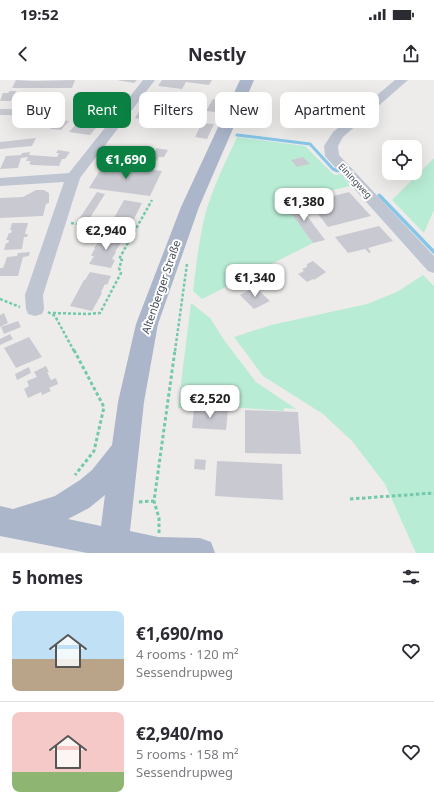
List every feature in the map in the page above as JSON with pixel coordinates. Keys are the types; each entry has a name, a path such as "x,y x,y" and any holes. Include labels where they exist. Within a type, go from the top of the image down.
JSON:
{"main road":[{"name":"Altenberger Straße","path":"112,548 131,402 147,324 190,207 247,80"},
{"path":"6,521 39,517 66,506 82,496 103,478 114,466 124,451"},
{"path":"6,521 112,548 158,552 200,553"}],"street":[{"path":"35,309 34,295 73,177 149,80"},
{"name":"Einingweg","path":"402,80 338,136 331,146 332,156 434,267"},
{"path":"0,182 73,177"}],"path":[{"path":"0,299 16,306 53,313 100,313 121,273 119,268 122,260 120,259 152,200"},
{"path":"58,222 133,234"},
{"path":"158,552 159,518 154,501 187,262"},
{"path":"53,313 104,407 94,451 72,480 73,486 82,496"},
{"path":"350,499 434,494"}],"green space":[{"path":"237,137 305,146 334,175 341,174 350,186 295,199 296,201 284,204 313,243 202,299 193,291 203,224 215,185"},
{"path":"434,158 434,210 424,233 392,200 412,180 422,180 422,170"},
{"path":"423,275 434,286 434,553 416,553 385,484 352,441 323,414 263,376 234,337 271,325 367,304 397,292"},
{"path":"191,303 210,318 224,340 256,382 296,409 284,408 284,411 229,407 228,410 178,408"}],"building":[{"path":"16,80 75,80 72,88 12,88"},
{"path":"117,80 137,80 134,83"},
{"path":"162,80 212,80 209,85 186,82 182,89 158,86"},
{"path":"10,91 16,91 12,92 11,101 0,101 3,93 8,93"},
{"path":"213,99 215,99 215,112 207,111"},
{"path":"0,109 12,109 12,115 0,115"},
{"path":"139,112 139,119 135,118"},
{"path":"207,123 214,124 207,139 195,137 200,128 207,128"},
{"path":"73,127 96,128 90,135 69,132"},
{"path":"51,128 63,128 61,130 50,129"},
{"path":"36,138 32,146 0,149 0,142"},
{"path":"156,148 168,150 164,157 159,157 157,161 139,159 137,161 126,159 130,152 121,151 123,149 143,151 147,149 155,151"},
{"path":"58,150 70,152 65,159 62,159 59,166 32,165 29,164 31,161 26,161 28,157 21,158 18,168 0,169 6,156 21,155 22,153 30,152 29,155 57,157 59,153 56,153"},
{"path":"303,157 310,164 297,167 291,160"},
{"path":"104,164 162,171 150,196 89,188"},
{"path":"36,190 44,190 49,193 49,203 46,204 43,216 0,218 0,198 23,197"},
{"path":"97,192 105,194 86,224 77,222"},
{"path":"349,192 371,216 328,227 309,202"},
{"path":"124,200 142,203 129,229 110,225"},
{"path":"296,201 325,240 313,243 284,204"},
{"path":"12,223 28,223 25,234 28,234 27,237 24,237 22,249 4,250 6,243 8,243 9,240 6,240 12,230 10,230"},
{"path":"379,226 393,241 368,248 371,252 369,253 365,249 348,253 335,237"},
{"path":"104,234 124,238 115,252 112,259 115,260 111,268 89,264 94,256 91,256 94,248"},
{"path":"30,252 29,256 23,257 18,276 0,276 0,268 3,268 7,257 17,256 18,253"},
{"path":"313,261 326,272 314,280 313,279 307,282 298,274 304,271 302,269 307,267 307,264"},
{"path":"90,272 111,276 107,285 105,284 101,292 102,293 92,311 70,306 84,280"},
{"path":"255,287 270,301 254,309 240,295"},
{"path":"4,313 8,323 0,327 0,315"},
{"path":"18,321 21,327 4,334 1,327"},
{"path":"10,334 13,339 0,345 0,339"},
{"path":"29,337 42,357 16,368 4,348"},
{"path":"46,366 51,380 56,378 58,384 49,388 51,391 42,395 41,392 28,398 24,389 29,386 27,381 37,377 34,372"},
{"path":"29,367 31,373 17,380 15,374"},
{"path":"194,409 228,410 226,430 192,428"},
{"path":"245,410 298,412 301,454 245,453"},
{"path":"195,459 206,460 205,470 194,469"},
{"path":"217,461 282,464 283,500 215,496"}],"waterway":[{"path":"237,135 310,144 333,169 338,171"},
{"path":"380,196 434,252"}]}
